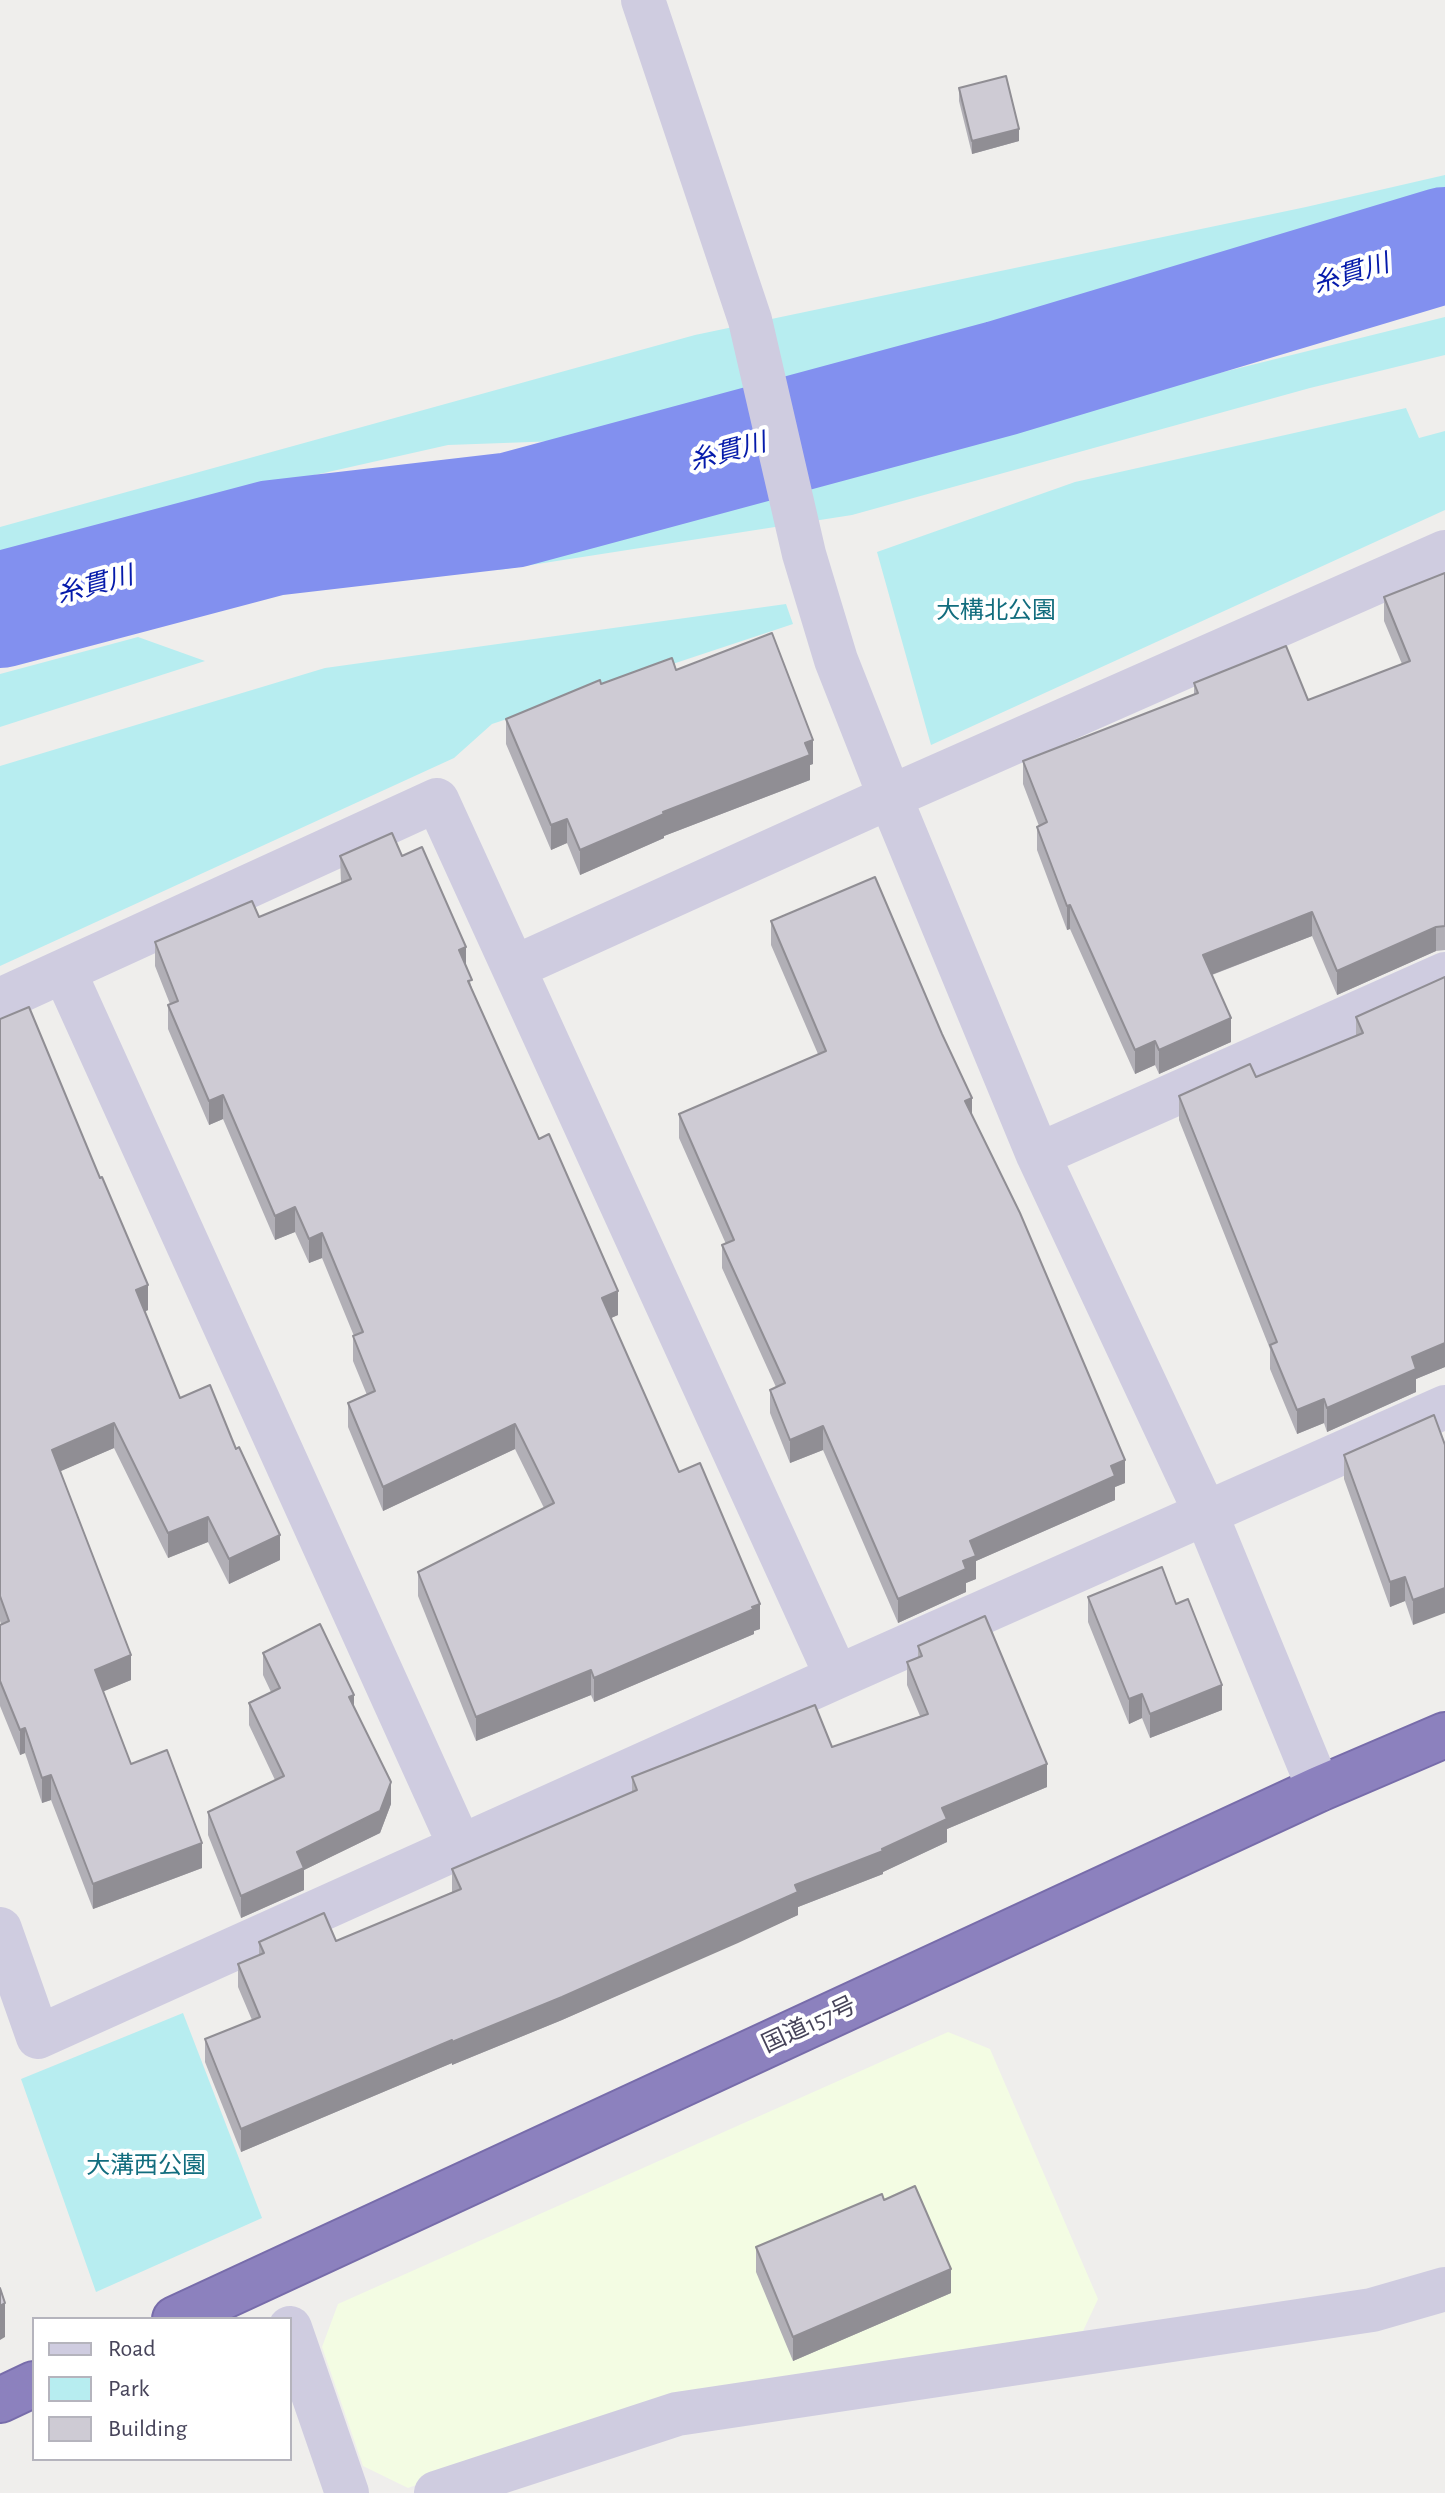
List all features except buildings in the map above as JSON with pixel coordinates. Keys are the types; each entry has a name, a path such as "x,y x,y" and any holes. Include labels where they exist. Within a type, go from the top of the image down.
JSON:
{"highway":[{"name":"国道157号","path":"179,2317 1319,1789 1445,1735"},
{"path":"0,2400 32,2385"}],"street":[{"path":"643,0 750,320 804,554 836,660 1038,1155 1206,1514 1319,1789"},
{"path":"515,967 890,797 1445,552"},
{"path":"0,1000 437,800 837,1677"},
{"path":"64,971 460,1846"},
{"path":"1038,1155 1445,974"},
{"path":"0,1929 38,2037 1445,1407"},
{"path":"272,2274 286,2317"},
{"path":"436,2493 677,2414 1372,2310 1445,2289"},
{"path":"292,2334 347,2493"}],"shaded area":[{"path":"948,2032 990,2049 1098,2299 1083,2331 668,2396 408,2488 363,2466 322,2347 338,2304"}],"green space":[{"path":"1445,175 1445,212 1103,311 559,441 448,445 235,493 0,567 0,527 695,335"},
{"path":"1445,317 1445,355 1310,388 852,515 499,570 467,535 699,502"},
{"name":"大構北公園","path":"1406,408 1419,438 1445,431 1445,510 931,745 877,552 1075,482"},
{"path":"786,604 793,624 492,724 454,758 0,966 0,766 325,668"},
{"path":"138,637 205,661 0,727 0,674"},
{"name":"大溝西公園","path":"183,2013 262,2218 96,2292 21,2079"}],"waterway":[{"name":"糸貫川","path":"0,610 272,538 512,510 1002,378 1445,245"}]}
